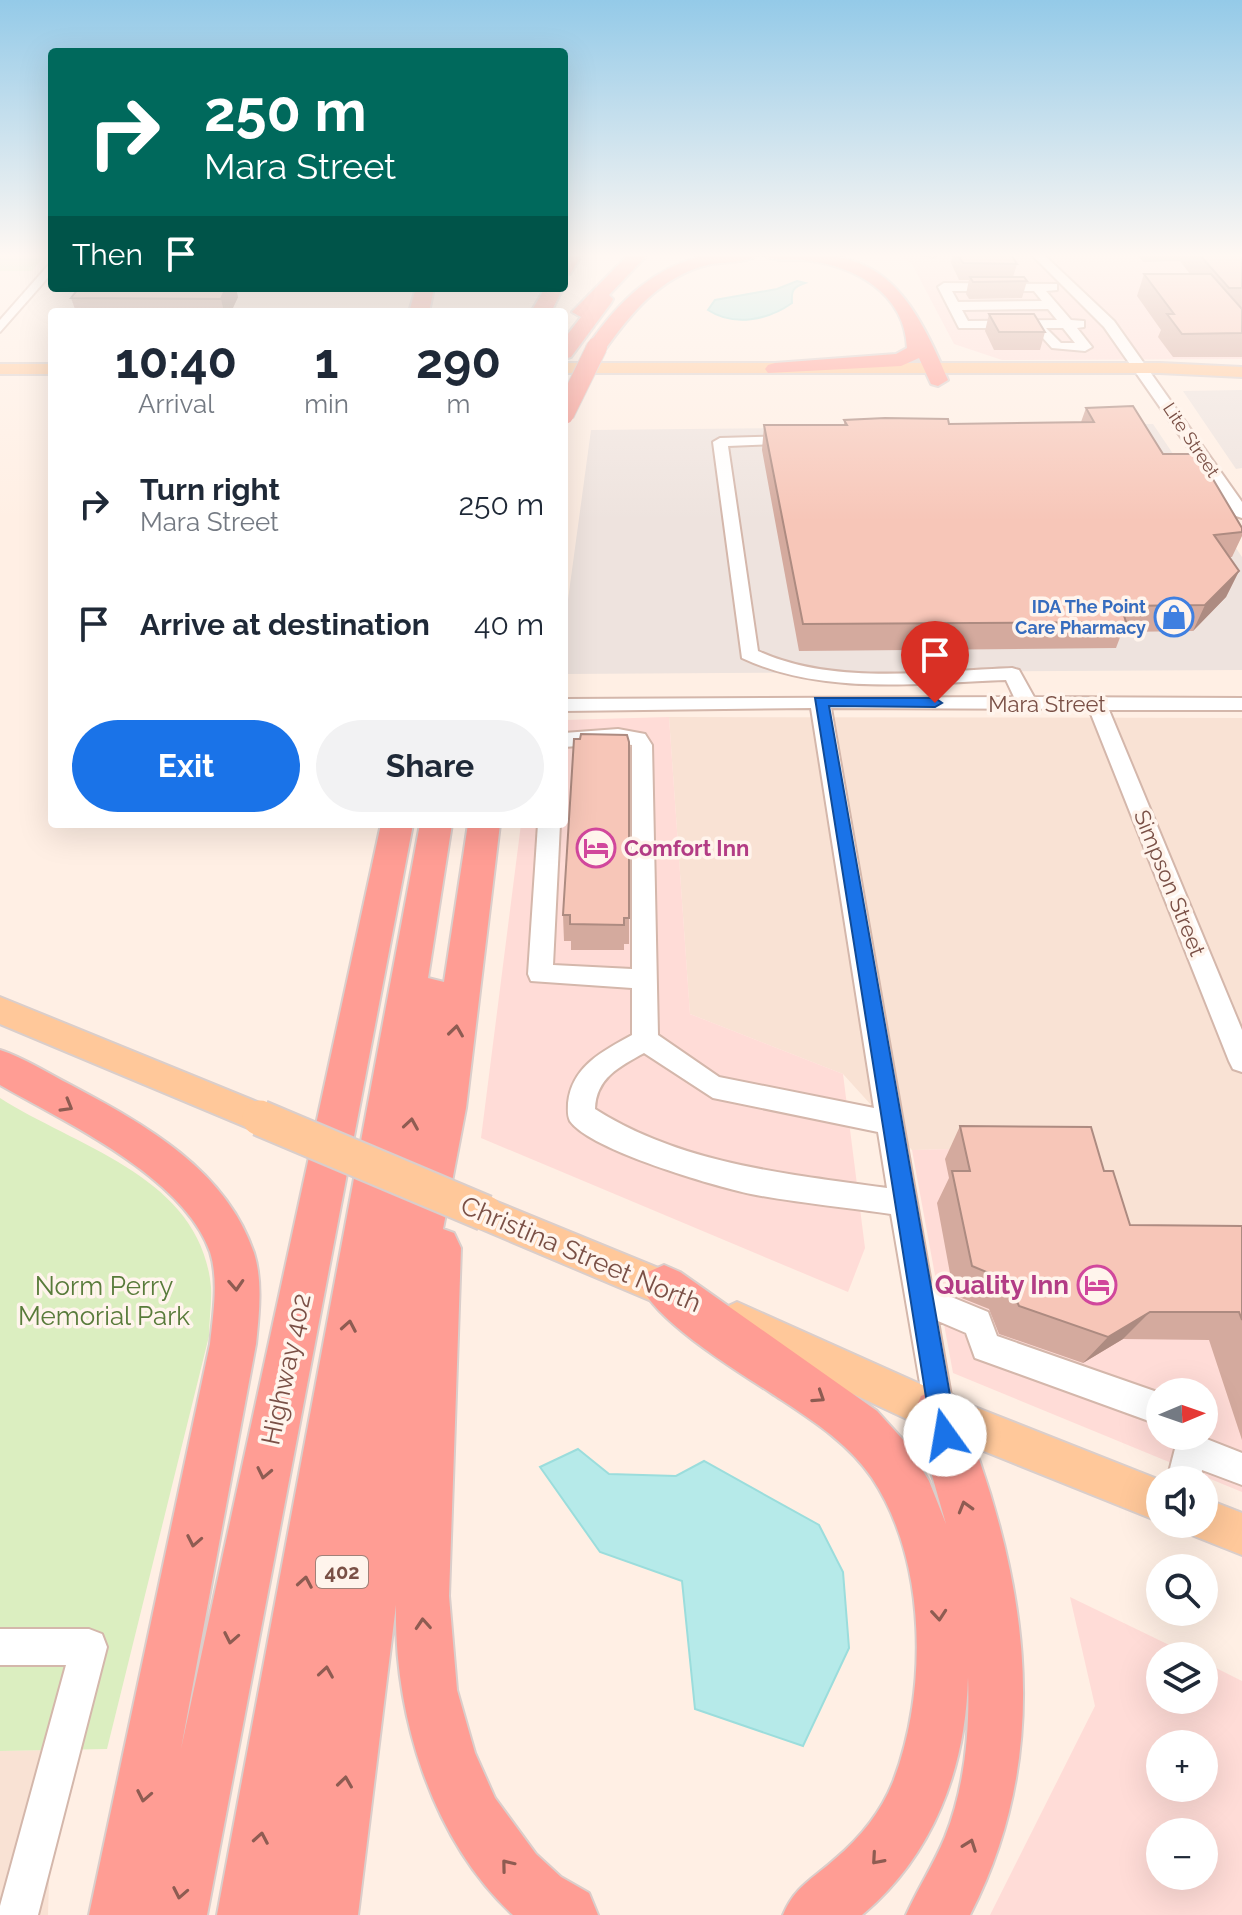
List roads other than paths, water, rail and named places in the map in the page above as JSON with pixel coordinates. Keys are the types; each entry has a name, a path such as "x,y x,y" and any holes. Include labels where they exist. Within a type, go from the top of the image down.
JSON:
{"highway":[{"path":"775,369 901,360 917,351 917,342"},
{"path":"923,342 947,374"},
{"path":"934,342 947,374"},
{"path":"568,386 573,350"},
{"path":"292,1342 326,1079 374,828"},
{"name":"Highway 402","path":"176,1915 396,828"},
{"path":"248,1915 435,828"},
{"name":"402","path":"289,1915 456,828"},
{"path":"327,1915 419,1241 446,1108 483,828"},
{"path":"0,1066 140,1148 195,1190 212,1209 225,1233 237,1278 233,1344 120,1915"},
{"path":"446,1108 422,1615 429,1688 448,1758 476,1825 515,1874 567,1915"},
{"path":"664,1287 748,1351 826,1401 863,1430 890,1461 911,1497 937,1586 943,1660 940,1722 927,1778 897,1836 859,1880 814,1915"},
{"path":"937,1915 959,1877 985,1802 994,1728 993,1652 984,1573 938,1413"}],"main road":[{"path":"573,350 775,369 947,374"},
{"path":"0,369 48,369"},
{"path":"568,381 947,374 1242,374"},
{"path":"0,380 48,380"},
{"name":"Christina Street North","path":"0,1010 664,1287 938,1413 1146,1495"},
{"path":"1218,1525 1242,1534"}],"street":[{"path":"1049,342 1057,347 1085,347 1081,342"},
{"name":"Lite Street","path":"1123,342 1242,513"},
{"path":"807,439 720,442 749,654 765,665 821,674 1012,674 1027,703"},
{"path":"820,702 938,1413"},
{"name":"Mara Street","path":"568,705 820,702 1242,704"},
{"name":"Simpson Street","path":"1097,704 1242,1061"},
{"path":"568,740 618,736 638,739 642,745 645,1040"},
{"path":"549,828 540,974 645,979"},
{"path":"645,1040 713,1087 890,1123"},
{"path":"645,1040 594,1070 585,1087 581,1115 623,1142 749,1181 903,1203"},
{"path":"919,1298 977,1323 986,1347 1146,1404"},
{"path":"1188,1455 1242,1469"},
{"path":"0,1647 89,1647 18,1915"}],"water":[{"path":"578,1449 609,1474 676,1476 704,1461 819,1525 843,1572 849,1648 803,1746 695,1709 682,1581 600,1552 540,1467"}],"place":[{"name":"IDA The Point Care Pharmacy","path":"1174,617"},
{"name":"Comfort Inn","path":"596,848"},
{"name":"Quality Inn","path":"1097,1285"}],"park label":[{"name":"Norm Perry Memorial Park","path":"104,1301"}]}
